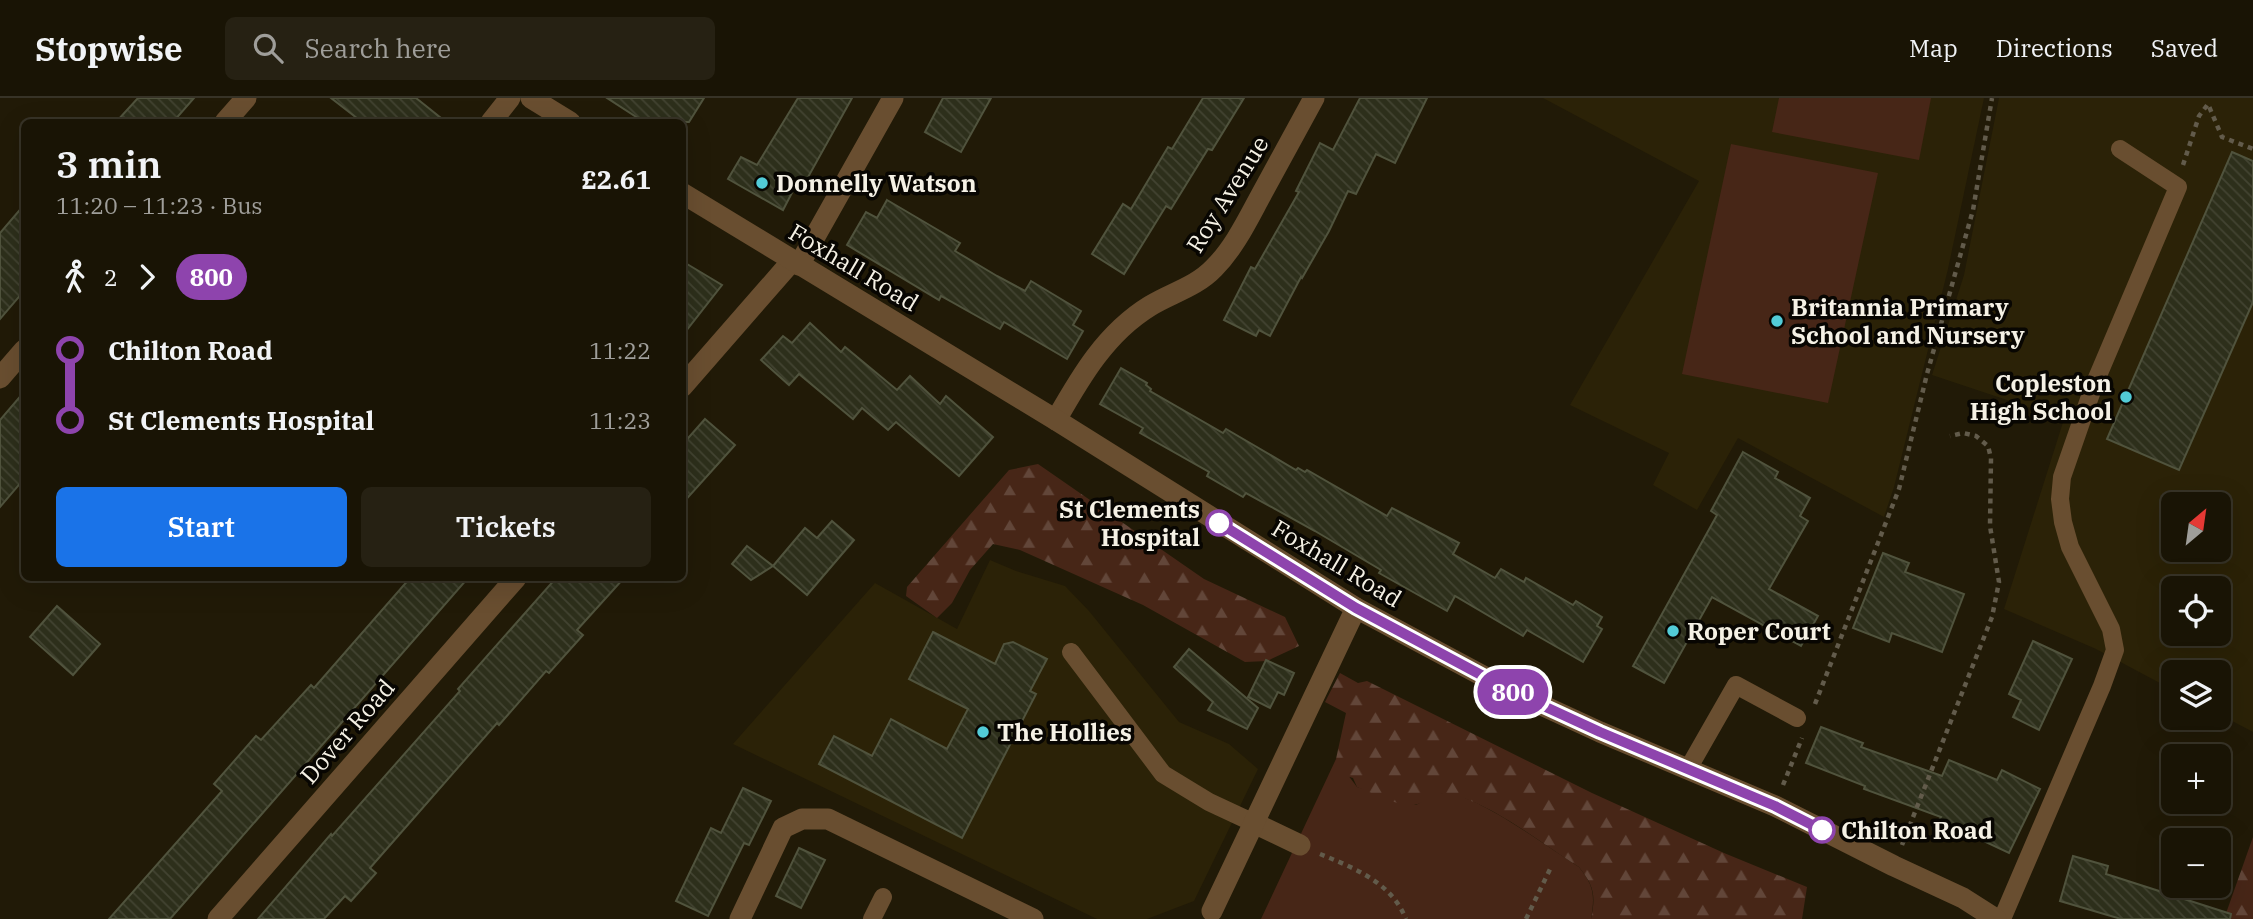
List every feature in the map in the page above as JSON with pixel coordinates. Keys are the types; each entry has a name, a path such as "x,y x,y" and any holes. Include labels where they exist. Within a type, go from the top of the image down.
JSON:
{"street":[{"path":"228,119 246,98"},
{"path":"493,119 510,98"},
{"path":"531,98 565,119"},
{"path":"686,383 796,263 893,98"},
{"name":"Roy Avenue","path":"1056,420 1083,371 1106,343 1151,304 1177,294 1198,281 1224,258 1243,229 1314,98"},
{"name":"Foxhall Road","path":"686,194 1056,420 1356,608 1513,692 1775,806 1963,898 1999,919"},
{"path":"0,378 21,354"},
{"name":"Dover Road","path":"218,919 513,581"},
{"path":"1208,916 1356,608"},
{"path":"740,919 783,828 802,819 828,819 1010,914 1033,919"},
{"path":"1254,823 1300,845"}],"lane":[{"path":"1999,919 2102,686 2115,650 2111,629 2070,547 2060,499 2062,477 2094,385 2178,187 2120,149"},
{"path":"1071,652 1163,774 1209,802 1254,823"},
{"path":"1688,769 1736,685 1804,720"},
{"path":"872,919 883,897"}],"path":[{"path":"1775,806 1804,720 1899,489 1927,374 1973,210 1992,98"},
{"path":"2178,187 2199,116 2208,104 2222,137 2253,149"},
{"path":"1894,866 1992,617 1999,582 1990,526 1991,458 1988,446 1976,436 1963,433 1950,436"},
{"path":"1300,845 1371,877 1391,894 1406,919"},
{"path":"1526,919 1552,865"}],"shaded area":[{"name":"Britannia Primary School and Nursery","path":"1543,98 1984,98 1948,269 1894,487 1884,517 1738,438 1697,510 1653,485 1669,453 1570,405 1699,181"},
{"name":"Copleston High School","path":"1999,98 2253,98 2253,732 2231,720 2231,660 2161,660 2161,684 2096,649 2004,609 2064,419 1932,375 1964,275"},
{"path":"990,560 1065,586 1089,611 1179,722 1229,744 1258,769 1194,901 1147,919 1097,919 733,744 875,583 957,629"}],"green space":[{"path":"1779,98 1931,98 1919,160 1772,132"},
{"path":"1731,144 1878,173 1828,403 1682,374"},
{"path":"1038,464 1204,579 1285,617 1299,646 1267,661 1245,662 1143,605 1020,550 993,544 970,570 952,603 937,618 906,596 907,587 1009,470"},
{"path":"1340,673 1358,683 1367,681 1592,793 1807,887 1802,919 1591,919 1592,891 1579,867 1497,814 1448,794 1438,794 1413,805 1399,803 1357,787 1353,778 1339,774 1336,759 1346,713 1325,702"},
{"path":"1336,759 1357,787 1416,805 1430,797 1446,793 1460,796 1494,812 1579,867 1592,891 1591,919 1261,919"},
{"path":"2253,837 2253,919 2224,919"}],"building":[{"path":"138,98 194,98 176,119 119,119"},
{"path":"331,98 416,98 442,119 358,119"},
{"path":"607,98 704,98 689,122 686,122 686,119 639,119"},
{"path":"798,98 852,98 802,188 796,185 783,210 728,179 741,157 757,165"},
{"path":"943,98 991,98 961,152 925,132"},
{"path":"1203,98 1244,98 1171,209 1166,206 1124,274 1092,254 1123,204 1131,209 1168,147 1172,149"},
{"path":"1360,98 1427,98 1395,163 1376,154 1356,194 1348,191 1329,231 1270,336 1259,330 1256,336 1224,320 1251,267 1255,269 1299,192 1296,191 1320,143 1333,150"},
{"path":"2232,152 2253,161 2253,302 2179,470 2107,439"},
{"path":"887,200 960,243 955,251 997,276 1025,291 1031,281 1081,311 1073,325 1083,331 1067,359 1004,322 1000,329 941,296 939,300 847,245 866,212 877,218"},
{"path":"21,208 21,294 0,319 0,233"},
{"path":"686,263 722,285 686,331"},
{"path":"810,323 841,352 845,347 897,390 910,376 940,404 946,396 993,437 959,476 896,422 888,430 862,408 853,419 799,374 789,385 761,360 783,336 792,343"},
{"path":"1121,368 1147,383 1150,391 1223,433 1226,429 1296,470 1307,470 1387,516 1392,508 1459,543 1453,554 1495,578 1501,569 1524,582 1526,578 1573,605 1576,601 1602,617 1597,626 1602,629 1583,662 1527,630 1523,636 1455,596 1447,611 1379,573 1381,570 1315,531 1246,493 1243,497 1207,476 1209,472 1140,433 1143,428 1100,404"},
{"path":"21,396 21,482 0,507 0,420"},
{"path":"705,419 735,445 686,500 686,440"},
{"path":"1743,452 1778,472 1775,478 1810,498 1800,516 1808,521 1769,589 1818,616 1801,646 1712,597 1664,683 1633,666 1717,515 1711,511"},
{"path":"832,521 854,540 807,595 773,566 805,528 817,538"},
{"path":"747,546 773,566 751,580 732,564"},
{"path":"1883,553 1909,563 1905,572 1964,594 1942,652 1892,633 1889,642 1853,628"},
{"path":"407,581 465,581 170,919 109,919 222,791 214,784 256,736 261,740 311,685 314,688"},
{"path":"553,581 621,581 577,630 583,635 549,673 546,671 499,725 497,723 370,868 376,873 351,901 345,896 324,919 258,919 460,691 458,689"},
{"path":"57,606 100,644 73,675 30,637"},
{"name":"The Hollies","path":"933,632 995,664 1004,644 1013,642 1047,659 1030,691 1036,694 962,838 819,764 834,736 872,756 891,719 947,749 968,709 909,679"},
{"path":"2033,641 2072,659 2039,730 2013,717 2021,700 2009,694"},
{"path":"1189,649 1258,708 1247,729 1208,710 1213,702 1174,667"},
{"path":"1266,660 1294,673 1284,695 1278,692 1270,708 1248,697"},
{"path":"1821,727 1863,743 1861,747 1942,776 1949,760 1997,780 2002,770 2040,789 2009,853 1939,820 1941,817 1864,789 1865,786 1806,763"},
{"path":"743,788 771,801 749,845 744,843 708,916 676,901 711,828 721,833"},
{"path":"799,848 825,860 801,908 776,896"},
{"path":"2073,856 2108,866 2106,874 2161,892 2161,898 2181,898 2231,914 2230,919 2121,919 2060,901"}],"bus line":[{"name":"800","path":"1219,523 1356,608 1513,692 1775,806 1822,830"}],"place":[{"name":"Donnelly Watson","path":"762,183"},
{"name":"Britannia Primary School and Nursery","path":"1777,321"},
{"name":"Copleston High School","path":"2126,397"},
{"name":"St Clements Hospital","path":"1219,523"},
{"name":"Roper Court","path":"1673,631"},
{"name":"The Hollies","path":"983,732"},
{"name":"Chilton Road","path":"1822,830"}]}
